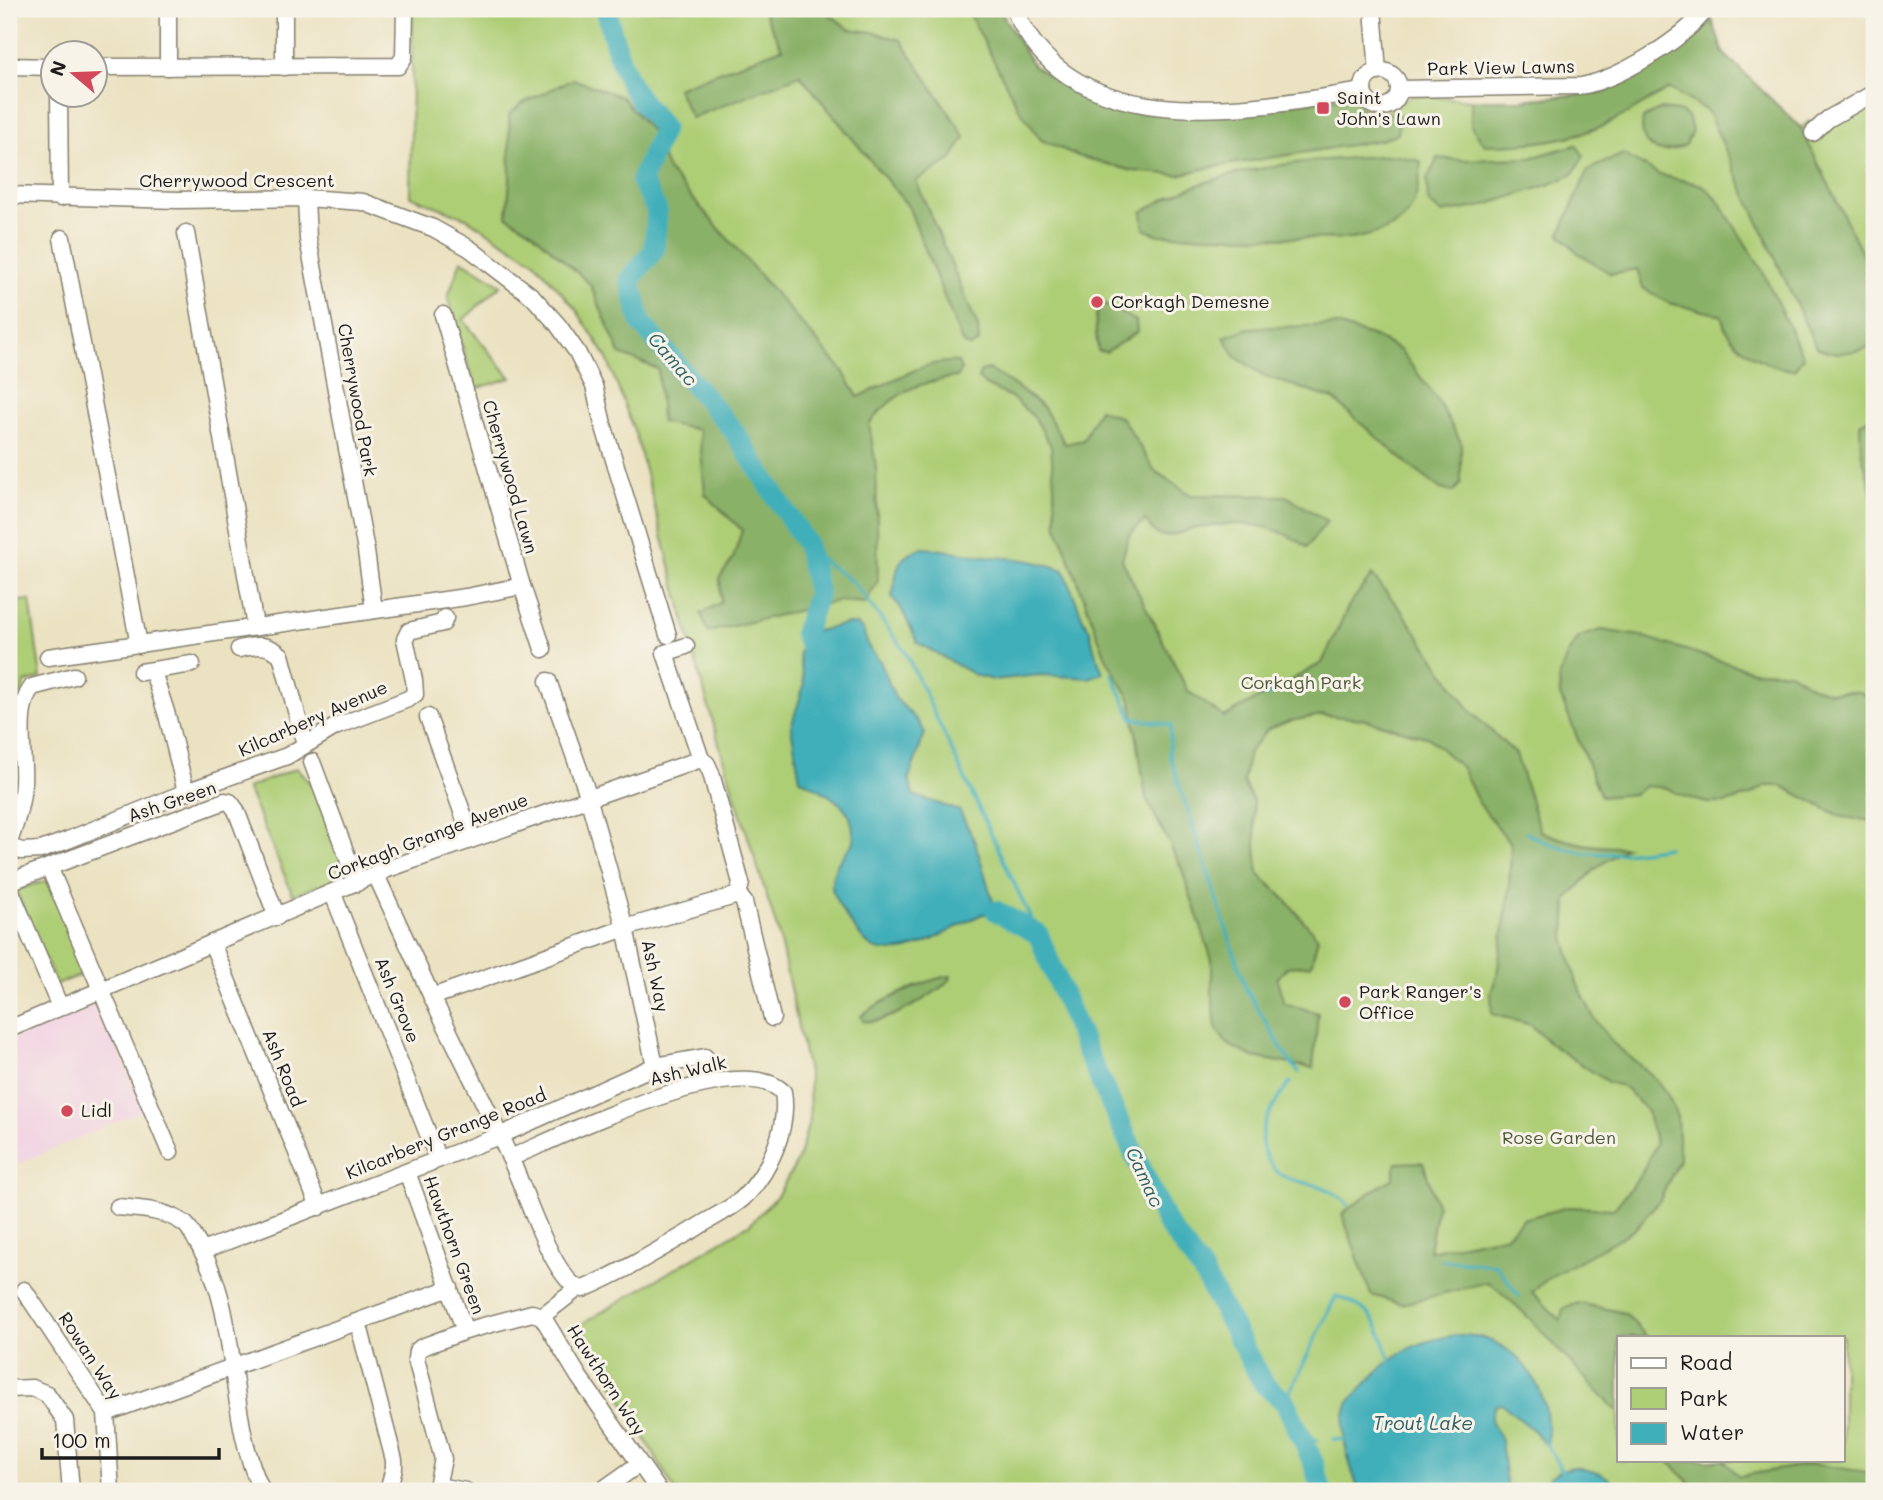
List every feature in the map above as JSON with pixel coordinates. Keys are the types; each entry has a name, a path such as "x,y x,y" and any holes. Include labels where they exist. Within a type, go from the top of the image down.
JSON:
{"street":[{"path":"168,9 168,67"},
{"path":"284,9 284,67"},
{"path":"108,67 398,66 404,57 405,9"},
{"path":"1014,9 1051,62 1085,86 1123,102 1149,107 1230,107 1268,105 1363,91"},
{"path":"1373,9 1378,72"},
{"name":"Park View Lawns","path":"1399,89 1581,86 1597,83 1622,72 1686,31 1706,9"},
{"path":"9,66 38,67"},
{"path":"1378,72 1390,74 1398,83 1399,89 1395,100 1385,107 1373,106 1363,91 1365,81 1378,72"},
{"path":"1813,133 1828,120 1874,93"},
{"path":"59,108 61,198"},
{"name":"Cherrywood Crescent","path":"9,195 178,200 306,198 363,202 433,228 469,248 533,297 577,352 594,386 667,635"},
{"name":"Cherrywood Park","path":"306,198 308,239 366,551 374,610"},
{"path":"186,233 254,626"},
{"path":"62,238 139,645"},
{"name":"Cherrywood Lawn","path":"443,315 543,649"},
{"path":"48,657 468,597 522,586"},
{"name":"Kilcarbery Avenue","path":"9,847 22,851 41,849 287,756 335,727 393,706 415,694 405,639 409,631 443,623 445,618"},
{"path":"239,649 258,645 272,647 281,655 305,744"},
{"path":"686,646 665,653 701,759 711,773 741,883 738,895 744,902 772,1018"},
{"path":"186,792 167,715 147,672 192,664"},
{"path":"9,842 20,809 23,782 22,704 32,687 74,676"},
{"path":"432,997 625,928 587,797 548,681"},
{"path":"429,717 472,839"},
{"name":"Corkagh Grange Avenue","path":"9,1029 376,875 587,797 701,759"},
{"path":"312,762 357,883"},
{"name":"Ash Green","path":"9,885 49,867 225,801 230,802 236,810 277,917"},
{"path":"49,867 170,1152"},
{"path":"376,875 510,1158 555,1262 576,1287 541,1316"},
{"path":"9,885 60,1007"},
{"name":"Ash Grove","path":"332,894 438,1159"},
{"name":"Ash Way","path":"654,1066 625,928 738,895"},
{"name":"Ash Road","path":"212,943 319,1206"},
{"name":"Kilcarbery Grange Road","path":"202,1251 499,1136 654,1066 705,1057"},
{"name":"Ash Walk","path":"510,1158 654,1098 718,1080 750,1080 771,1084 783,1091 785,1102 772,1154 758,1180 741,1199 631,1268 583,1290 576,1287"},
{"name":"Hawthorn Green","path":"407,1172 465,1331"},
{"path":"118,1207 151,1209 186,1225 202,1251 219,1291 246,1445 253,1473 262,1491"},
{"path":"106,1413 450,1289"},
{"name":"Rowan Way","path":"24,1290 106,1413 111,1491"},
{"name":"Hawthorn Green","path":"437,1489 443,1459 416,1359 417,1352 422,1347 465,1331 532,1313 541,1316"},
{"name":"Hawthorn Way","path":"541,1316 579,1377 659,1491"},
{"path":"358,1322 394,1460 388,1491"},
{"path":"9,1390 32,1388 47,1394 65,1420 71,1491"},
{"name":"Hawthorn Way","path":"601,1491 639,1464"},
{"path":"437,1489 466,1491"}],"shaded area":[{"path":"100,1001 143,1110 9,1168 9,1041"}],"green space":[{"name":"Corkagh Park","path":"413,9 999,9 1033,65 1075,94 1127,112 1193,115 1354,96 1364,111 1386,112 1412,95 1471,100 1522,100 1605,92 1659,63 1692,39 1712,20 1723,53 1801,128 1809,121 1817,135 1874,98 1874,1491 675,1491 580,1325 750,1224 777,1196 798,1160 810,1118 809,1077 778,932 724,761 636,436 606,356 575,308 534,261 466,218 410,196"},
{"path":"762,9 823,9 849,29 901,40 965,137 951,160 916,181 978,327 979,342 970,347 962,342 908,206 800,75 691,118 677,88 782,48"},
{"path":"970,9 999,9 1033,65 1075,94 1127,112 1193,115 1354,96 1365,111 1400,115 1398,134 1381,140 1178,175 1133,171 1078,156 1041,140 1018,107 970,15"},
{"path":"1712,20 1723,53 1801,128 1874,277 1874,346 1837,353 1816,347 1708,112 1670,89 1599,127 1567,137 1517,144 1485,145 1471,126 1471,100 1522,100 1605,92 1659,63 1692,39"},
{"path":"573,79 622,97 651,131 668,170 843,371 858,397 920,368 958,362 961,369 957,377 907,390 888,404 869,424 876,467 878,581 865,603 838,601 708,632 701,614 721,602 720,577 733,559 742,530 705,494 699,430 661,422 658,369 620,354 590,284 530,230 507,216 510,179 509,114 523,103"},
{"path":"1661,109 1678,111 1689,118 1692,131 1686,145 1676,149 1659,150 1647,144 1642,129 1643,118"},
{"path":"1576,145 1584,156 1572,175 1548,185 1479,207 1441,213 1428,202 1427,179 1438,158 1530,158"},
{"path":"1623,154 1660,175 1702,185 1716,197 1762,270 1803,357 1794,370 1766,362 1739,346 1726,329 1721,315 1669,303 1643,288 1637,269 1611,274 1577,252 1560,234 1588,170"},
{"path":"1393,155 1421,161 1416,195 1412,207 1397,224 1371,235 1352,239 1159,235 1144,229 1142,212 1170,196 1200,184 1295,163"},
{"path":"461,260 501,285 463,320 511,378 475,389 448,297"},
{"path":"1102,303 1136,321 1137,332 1106,352 1098,351 1096,332 1097,314"},
{"path":"1337,325 1377,338 1400,350 1436,398 1461,442 1461,483 1453,492 1441,489 1410,466 1333,399 1265,376 1236,357 1224,337 1248,328"},
{"path":"988,369 1044,408 1065,444 1083,440 1099,409 1122,418 1155,471 1191,495 1286,496 1327,521 1307,547 1280,532 1252,525 1222,524 1162,536 1151,529 1145,520 1129,535 1122,560 1188,691 1224,717 1322,663 1349,605 1372,575 1401,610 1472,713 1516,754 1540,831 1582,844 1626,847 1594,870 1567,899 1565,940 1577,983 1595,1020 1614,1044 1653,1076 1667,1094 1677,1116 1679,1160 1660,1200 1634,1230 1550,1277 1532,1292 1560,1320 1563,1309 1578,1303 1625,1313 1646,1336 1617,1336 1617,1410 1523,1312 1488,1282 1402,1304 1371,1295 1342,1214 1393,1179 1396,1163 1423,1162 1437,1206 1429,1251 1507,1235 1523,1219 1568,1207 1614,1209 1642,1173 1656,1144 1647,1111 1626,1088 1608,1082 1549,1043 1531,1025 1492,1014 1491,992 1497,975 1509,891 1511,844 1478,802 1462,768 1429,738 1362,719 1322,715 1290,721 1268,729 1249,752 1243,782 1253,801 1258,873 1286,900 1318,938 1311,965 1287,967 1277,979 1284,1003 1318,1013 1313,1068 1253,1057 1227,1044 1216,1028 1212,960 1181,867 1146,798 1131,700 1107,660 1057,526 1051,446 1035,418 1011,397 985,385 978,378 981,371"},
{"path":"1870,417 1874,418 1874,502 1861,450 1860,424"},
{"path":"30,600 41,678 25,683 20,699 15,786 9,820 9,602"},
{"path":"1601,630 1641,636 1753,671 1789,672 1813,687 1830,692 1860,692 1874,701 1874,821 1842,817 1782,786 1765,786 1751,795 1726,803 1707,803 1666,788 1646,786 1633,794 1601,797 1560,695 1559,677 1567,655 1579,637"},
{"path":"297,768 315,789 336,849 350,871 334,876 332,881 293,895 247,788"},
{"path":"49,880 88,972 56,985 16,890"},
{"path":"951,976 942,987 908,1008 884,1019 863,1021 861,1016 891,998 931,981"},
{"path":"1669,1462 1725,1462 1739,1476 1812,1464 1874,1473 1874,1491 1698,1491"}],"water":[{"path":"921,548 1031,561 1064,570 1090,631 1103,673 1089,678 1041,675 993,680 975,675 918,643 902,610 892,597 900,562 911,552"},
{"path":"847,624 857,625 863,630 869,648 880,661 895,698 917,720 925,733 909,778 913,795 960,811 975,842 994,905 1019,922 1017,926 997,916 983,914 917,946 885,951 867,943 841,908 832,884 839,861 854,842 851,820 838,802 800,779 791,727 804,685 799,654 804,634"},
{"name":"Trout Lake","path":"1456,1335 1487,1339 1512,1353 1522,1363 1539,1389 1544,1403 1548,1441 1546,1445 1533,1430 1502,1404 1496,1405 1491,1421 1501,1440 1507,1491 1359,1491 1344,1439 1349,1402 1382,1367 1398,1355 1422,1343"},
{"path":"1575,1467 1602,1474 1625,1491 1537,1491 1553,1474"}],"waterway":[{"name":"Camac","path":"606,9 628,79 663,129 641,181 657,210 654,250 630,280 641,323 733,430 806,543 818,593 804,634 815,657"},
{"name":"Camac","path":"806,543 823,561 854,583 905,651 1038,934"},
{"path":"1112,674 1132,718 1171,725 1169,753 1246,989 1288,1059 1299,1072"},
{"path":"1266,696 1294,686"},
{"path":"1527,833 1562,848 1596,854 1667,847"},
{"name":"Camac","path":"996,911 1038,934 1086,1050 1167,1224 1202,1271 1263,1383 1285,1402 1313,1462 1322,1491"},
{"path":"1290,1082 1263,1127 1262,1146 1266,1156 1280,1174 1324,1188 1348,1205"},
{"path":"1440,1260 1496,1265 1519,1296"},
{"name":"Camac","path":"1285,1402 1336,1296 1361,1307 1369,1314 1379,1329 1392,1364"},
{"path":"1301,1437 1318,1440"},
{"path":"1333,1439 1347,1440"},
{"name":"Camac","path":"1545,1441 1562,1471"}],"place":[{"name":"Saint John's Lawn","path":"1323,108"},
{"name":"Corkagh Demesne","path":"1097,302"},
{"name":"Park Ranger's Office","path":"1345,1002"},
{"name":"Lidl","path":"67,1111"}],"park label":[{"name":"Rose Garden","path":"1559,1138"}]}
